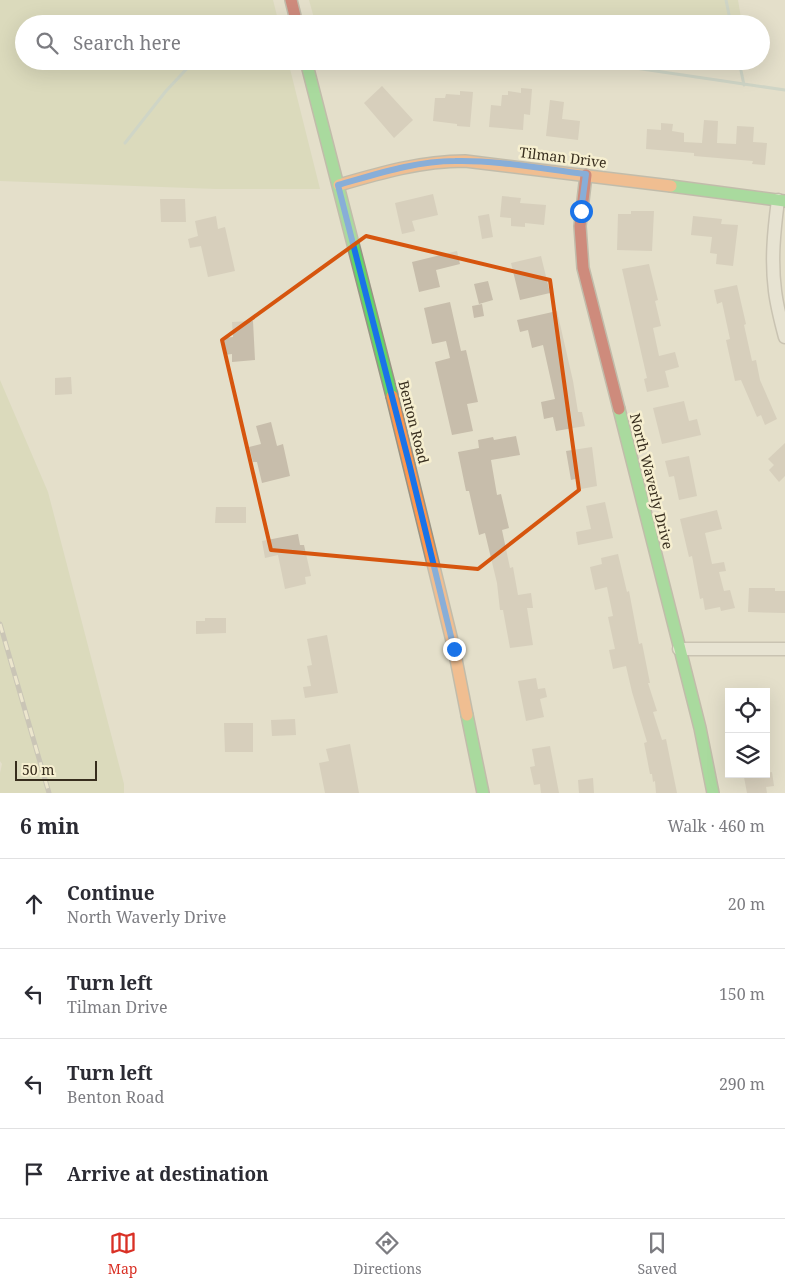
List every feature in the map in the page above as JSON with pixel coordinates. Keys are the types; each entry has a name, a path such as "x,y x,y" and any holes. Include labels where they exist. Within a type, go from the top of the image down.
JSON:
{"street":[{"path":"291,0 295,15"},
{"name":"Benton Road","path":"308,70 405,446 454,649 483,793"},
{"name":"Tilman Drive","path":"338,185 401,167 455,160 586,174 781,201"},
{"name":"North Waverly Drive","path":"586,174 580,226 583,268 700,728 713,793"},
{"path":"781,201 773,244 777,303 785,338"},
{"path":"680,649 785,649"}],"highlighted area":[{"path":"366,236 550,280 579,490 478,569 271,550 222,340"}],"green space":[{"path":"0,0 273,0 277,15 15,15 15,70 290,70 320,189 216,189 0,181"},
{"path":"309,0 738,0 740,15 313,15"},
{"path":"0,380 48,492 124,784 124,793 0,793 2,764 0,761"}],"building":[{"path":"382,86 413,120 394,138 364,103"},
{"path":"521,88 532,89 530,115 524,114 523,130 489,127 491,105 501,106 502,95 508,95 508,91 521,93"},
{"path":"460,91 473,92 470,127 433,121 435,98 445,98 446,94 460,95"},
{"path":"550,100 564,102 562,119 580,121 578,140 546,136"},
{"path":"704,120 718,121 717,143 736,144 737,126 754,127 753,142 767,143 765,165 752,164 753,161 694,156 694,153 646,149 647,129 661,130 661,123 673,124 672,131 684,133 684,142 702,143"},
{"path":"433,194 438,215 412,221 415,231 402,234 395,203"},
{"path":"502,196 521,198 520,203 546,205 544,225 525,223 525,227 511,226 511,218 500,217"},
{"path":"160,199 185,199 186,222 161,222"},
{"path":"631,211 654,211 652,251 617,250 618,214 631,214"},
{"path":"489,214 493,237 482,239 478,216"},
{"path":"216,216 218,229 225,227 235,271 208,277 201,246 190,248 188,239 198,236 195,221"},
{"path":"693,216 722,219 721,224 738,225 733,266 716,264 717,254 710,253 712,237 691,235"},
{"path":"457,251 460,264 436,270 440,287 419,292 412,262"},
{"path":"541,256 550,293 520,300 511,263"},
{"path":"649,264 658,300 655,301 661,326 653,328 659,356 675,352 679,367 665,371 669,387 647,392 644,379 647,378 622,269"},
{"path":"488,281 493,300 479,304 474,284"},
{"path":"737,285 752,361 756,360 760,380 777,419 765,425 761,415 757,417 741,380 735,381 726,340 730,339 722,302 717,304 714,290"},
{"path":"450,302 461,351 466,350 478,402 467,404 473,431 452,435 435,362 450,358 446,341 432,344 424,308"},
{"path":"482,304 484,316 474,318 472,306"},
{"path":"557,311 578,412 582,412 585,426 556,431 553,417 544,419 541,402 555,399 543,345 532,348 528,330 520,332 517,320"},
{"path":"253,321 255,360 232,362 232,354 224,355 223,338 233,337 232,322"},
{"path":"71,377 72,394 55,395 55,378"},
{"path":"684,401 689,421 697,419 701,435 662,444 653,408"},
{"path":"271,422 277,446 283,444 290,476 262,483 257,462 253,462 249,447 261,444 256,426"},
{"path":"516,436 520,455 491,460 497,495 501,494 509,528 502,530 510,568 513,567 518,595 531,593 533,608 527,608 533,645 510,648 503,610 500,610 497,583 485,533 479,535 469,491 466,491 458,452 479,448 478,440 493,437 494,440"},
{"path":"785,443 785,476 779,482 769,470 774,465 768,459"},
{"path":"592,447 597,486 581,489 579,478 571,480 566,451"},
{"path":"689,456 697,496 679,500 674,476 669,477 665,461"},
{"path":"605,502 613,538 578,545 576,532 591,529 586,506"},
{"path":"216,507 246,507 246,523 215,523"},
{"path":"717,510 722,529 705,533 712,564 724,562 726,571 719,572 724,591 730,590 735,608 721,611 720,607 705,610 703,598 700,599 692,556 689,557 680,519"},
{"path":"298,534 300,545 304,545 311,576 305,577 306,584 285,589 278,555 265,558 262,541"},
{"path":"618,554 627,592 629,591 639,644 642,643 650,683 648,683 657,711 653,712 662,740 666,739 677,793 656,793 655,781 653,782 652,774 650,774 644,743 647,742 626,666 613,669 609,650 615,649 608,617 613,616 607,587 595,590 590,567 602,564 601,558"},
{"path":"749,588 775,588 775,591 785,591 785,613 748,612"},
{"path":"205,618 226,618 226,633 196,634 196,621 205,621"},
{"path":"327,635 338,693 305,698 303,687 311,686 307,666 312,665 307,639"},
{"path":"536,678 538,689 545,688 547,697 540,699 544,717 526,721 518,681"},
{"path":"295,719 296,735 272,736 271,720"},
{"path":"224,723 253,723 253,752 225,752"},
{"path":"350,744 359,793 325,793 319,763 329,761 326,749"},
{"path":"550,746 559,793 541,793 540,784 534,785 530,767 535,766 532,749"},
{"path":"770,772 772,772 774,786 766,787 767,793 747,793 744,778 770,778"},
{"path":"593,778 594,793 579,793 578,780"}],"waterway":[{"path":"726,0 729,15"},
{"path":"125,143 166,91 186,70"},
{"path":"649,70 785,90"},
{"path":"741,70 744,85"}],"railway":[{"path":"0,624 49,793"}],"traffic: fast":[{"path":"308,70 392,396"},
{"path":"671,186 785,201"},
{"path":"619,409 700,728 713,793"},
{"path":"467,715 483,793"}],"traffic: slow":[{"path":"339,185 417,165 465,161 671,186"},
{"path":"392,396 454,649 467,715"}],"traffic: jam":[{"path":"291,0 295,15"},
{"path":"586,175 580,226 583,268 619,409"}],"route":[{"path":"454,649 338,185 401,167 421,164 455,160 500,164 586,174 581,211"}]}
